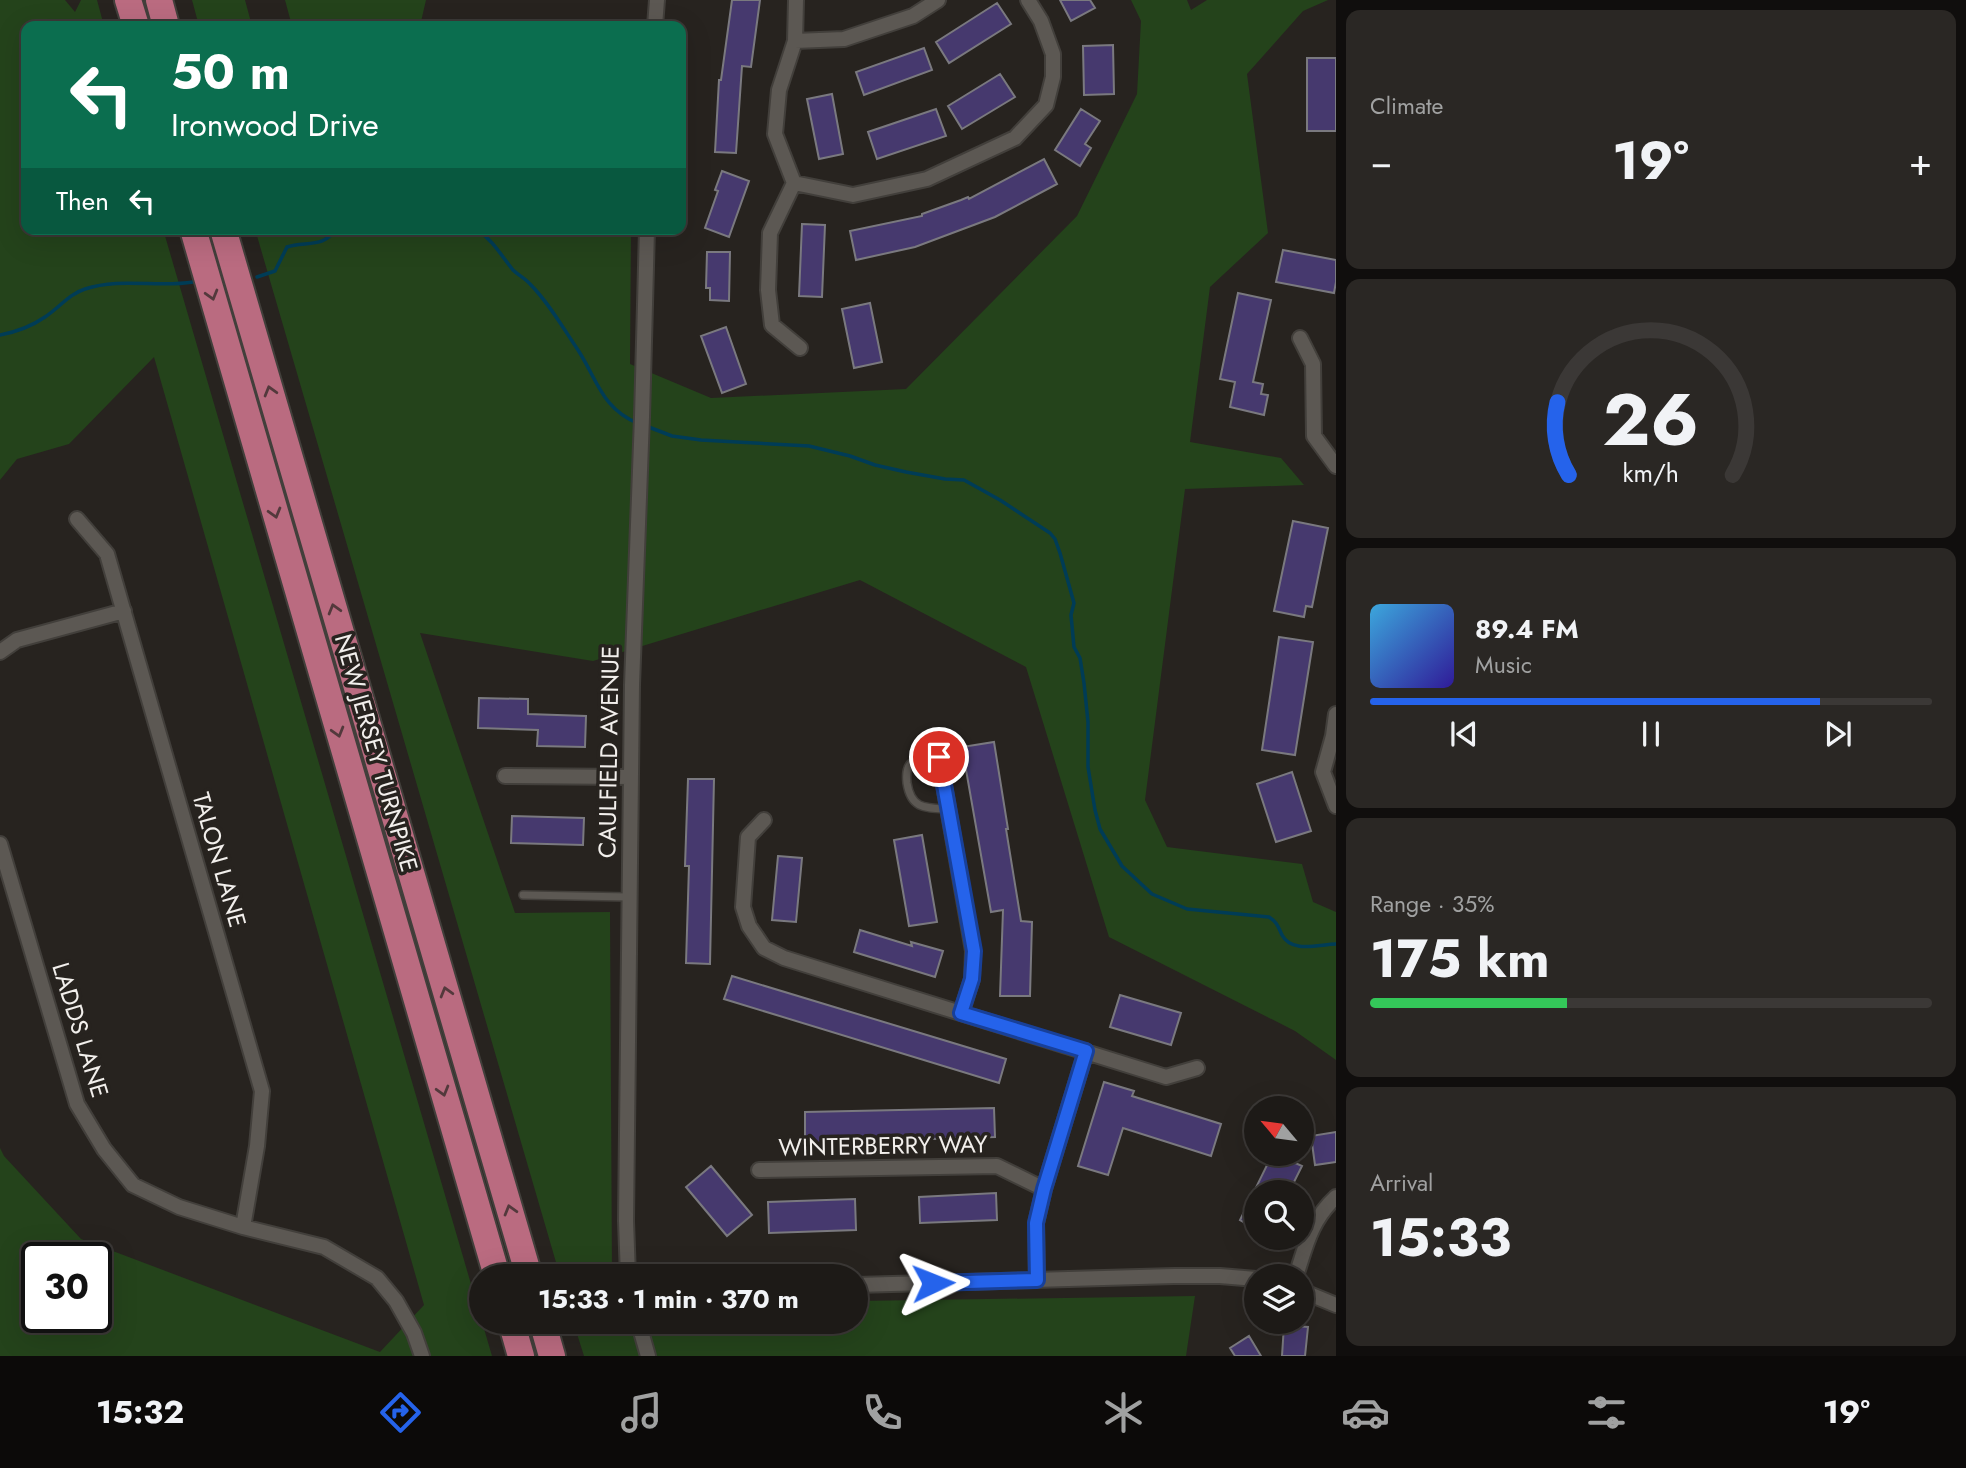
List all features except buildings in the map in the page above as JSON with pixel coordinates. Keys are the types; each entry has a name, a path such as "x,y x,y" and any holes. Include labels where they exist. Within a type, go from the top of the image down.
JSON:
{"highway":[{"path":"128,0 134,21"},
{"path":"159,0 165,21"},
{"name":"NEW JERSEY TURNPIKE","path":"195,235 494,1264"},
{"name":"NEW JERSEY TURNPIKE","path":"225,235 525,1264"},
{"path":"515,1334 521,1356"},
{"path":"546,1334 552,1356"}],"street":[{"path":"655,21 657,0"},
{"path":"796,0 795,41 779,90 775,134 794,183 770,233 768,290 772,325 800,348"},
{"path":"795,41 844,40 912,16 938,0"},
{"path":"794,183 853,195 927,179 1015,138 1046,105 1053,77 1053,54 1041,20 1028,0"},
{"name":"CAULFIELD AVENUE","path":"628,1264 630,777 647,235"},
{"path":"1300,338 1313,364 1314,436 1336,466"},
{"name":"TALON LANE","path":"76,519 107,554 262,1091 257,1146 243,1227"},
{"path":"0,652 17,639 124,611"},
{"path":"1336,714 1335,736 1323,772 1336,806"},
{"path":"939,757 974,951 972,979 961,1013"},
{"path":"505,776 630,777"},
{"path":"764,820 748,837 743,907 749,926 764,948 784,958 1166,1077 1197,1068"},
{"name":"LADDS LANE","path":"0,844 77,1104 104,1149 133,1185 179,1207 243,1227 324,1247 377,1278 396,1301 414,1333 422,1356"},
{"path":"1037,1280 1036,1223 1086,1051"},
{"name":"WINTERBERRY WAY","path":"759,1170 997,1166 1044,1189"},
{"path":"1300,1264 1310,1232 1323,1209 1336,1197"},
{"path":"868,1285 1191,1276 1244,1278"},
{"path":"1314,1296 1336,1306"},
{"path":"642,1334 648,1356"}],"lane":[{"path":"939,757 917,759 907,767 909,794 912,800 922,807 948,808"},
{"path":"523,895 629,897"}],"green space":[{"path":"0,0 65,0 75,12 81,0 97,0 103,21 21,21 21,235 165,235 469,1277 469,1334 486,1334 492,1356 0,1356 0,1148 4,1156 81,1239 89,1242 21,1242 21,1333 112,1333 112,1251 380,1352 424,1305 154,357 69,444 17,459 0,480"},
{"path":"192,0 245,0 251,21 198,21"},
{"path":"285,0 426,0 421,21 291,21"},
{"path":"1131,0 1187,0 1191,10 1207,0 1328,0 1303,11 1247,74 1268,233 1210,287 1190,442 1281,458 1304,485 1185,489 1145,800 1167,847 1302,864 1313,902 1336,912 1336,1060 1295,1031 1109,937 1026,667 860,580 593,661 420,633 515,913 610,912 612,1264 557,1264 257,235 631,235 630,364 711,398 906,389 1077,216 1137,94 1141,21"},
{"path":"1195,1296 1186,1356 584,1356 577,1334 868,1334 868,1301"}],"waterway":[{"path":"257,277 275,271 287,247 320,241 331,235"},
{"path":"483,235 513,270 543,299 609,402 627,418 639,424"},
{"path":"0,335 35,323 85,289 125,283 193,282"},
{"path":"646,426 672,436 701,440 809,446 906,472 964,480 1050,533 1060,553 1074,603 1071,615 1074,647 1080,658 1084,683 1088,722 1088,767 1095,810 1100,829 1122,866 1152,894 1187,909 1269,917 1292,944 1307,947 1336,944"}],"route":[{"path":"933,1283 1037,1280 1036,1223 1086,1051 961,1013 972,979 974,951 939,757"}]}
